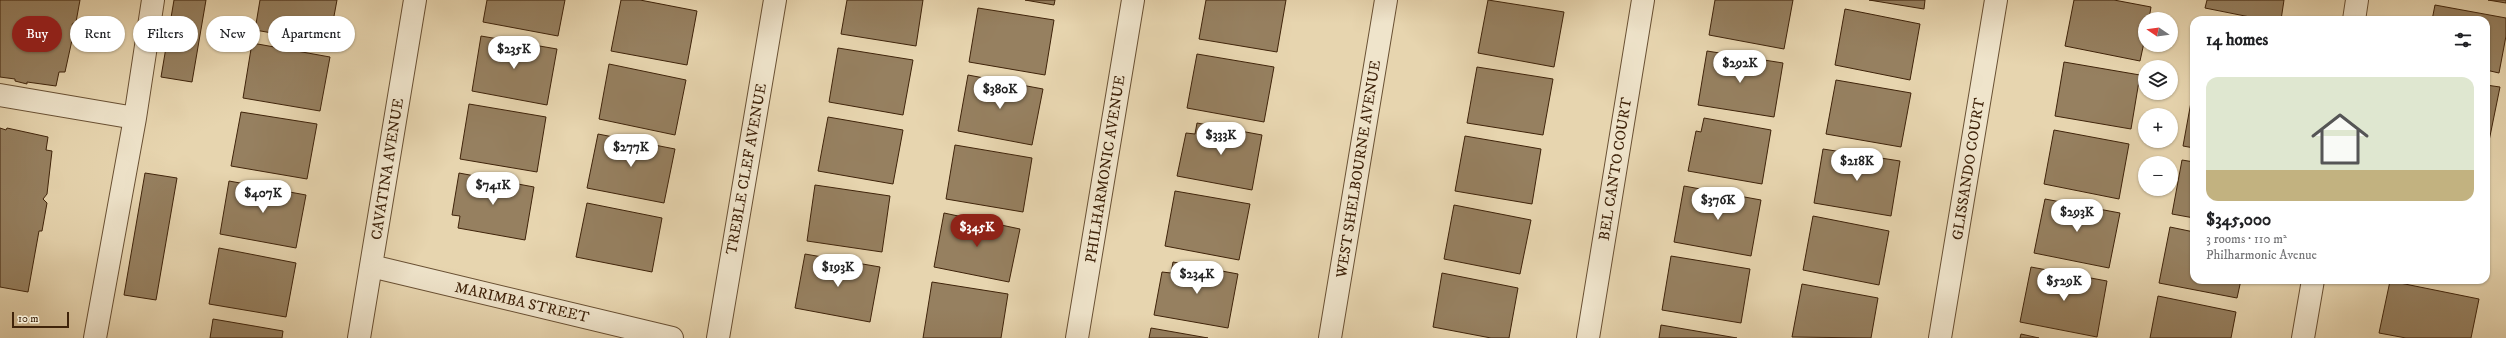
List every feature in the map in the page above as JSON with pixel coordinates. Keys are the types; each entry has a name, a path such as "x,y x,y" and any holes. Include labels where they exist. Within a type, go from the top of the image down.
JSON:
{"street":[{"path":"95,338 135,118 154,0"},
{"name":"CAVATINA AVENUE","path":"359,338 415,0"},
{"name":"TREBLE CLEF AVENUE","path":"718,338 775,0"},
{"name":"PHILHARMONIC AVENUE","path":"1077,338 1133,0"},
{"name":"WEST SHELBOURNE AVENUE","path":"1330,338 1386,0"},
{"name":"BEL CANTO COURT","path":"1588,338 1643,0"},
{"name":"GLISSANDO COURT","path":"1940,338 1996,0"},
{"path":"2355,16 2358,0"},
{"path":"0,95 135,118"},
{"name":"MARIMBA STREET","path":"371,266 672,338"},
{"path":"2303,338 2312,284"}],"building":[{"path":"0,0 80,0 77,16 70,16 70,49 65,72 59,72 56,86 27,82 27,84 15,81 15,79 0,77"},
{"path":"174,0 206,0 198,47 198,16 171,16"},
{"path":"260,0 337,0 334,16 268,16 268,32 260,31 260,16 257,16"},
{"path":"487,0 565,0 558,36 483,22"},
{"path":"621,0 640,0 697,11 687,65 611,51"},
{"path":"847,0 923,0 916,46 841,34"},
{"path":"1025,0 1055,0 1054,5"},
{"path":"1206,0 1286,0 1277,52 1199,39"},
{"path":"1488,0 1564,12 1554,67 1478,53"},
{"path":"1715,0 1793,0 1784,49 1709,35"},
{"path":"1869,0 1925,0 1924,9"},
{"path":"2074,0 2114,0 2151,7 2150,12 2138,12 2138,52 2142,52 2140,60 2065,46"},
{"path":"2207,0 2284,0 2282,16 2245,16 2205,8"},
{"path":"2488,0 2506,0 2506,3"},
{"path":"2435,5 2506,18 2506,36 2499,73 2490,71 2490,16 2433,16"},
{"path":"978,8 1054,20 1045,75 969,62"},
{"path":"1845,9 1920,24 1910,80 1835,65"},
{"path":"481,36 557,49 547,105 472,91"},
{"path":"260,44 268,46 268,52 302,52 330,57 320,111 243,98 251,52 260,52"},
{"path":"838,48 913,60 903,115 829,102"},
{"path":"1707,51 1783,63 1774,117 1698,105"},
{"path":"165,52 197,52 192,82 161,77"},
{"path":"1197,54 1274,67 1264,122 1187,108"},
{"path":"2064,62 2138,75 2138,87 2131,129 2055,116"},
{"path":"609,64 686,80 675,135 599,119"},
{"path":"1477,67 1553,79 1543,135 1467,123"},
{"path":"968,75 1043,89 1032,145 958,131"},
{"path":"1836,80 1911,93 1901,147 1826,134"},
{"path":"2490,86 2500,87 2490,136"},
{"path":"469,104 546,117 537,172 460,159"},
{"path":"2190,108 2190,147 2183,146"},
{"path":"241,112 317,124 307,179 231,166"},
{"path":"828,117 903,130 893,184 818,171"},
{"path":"1704,118 1771,130 1762,184 1688,171 1696,131 1701,132"},
{"path":"1197,123 1262,135 1252,190 1177,176 1186,133 1195,134"},
{"path":"0,128 6,130 7,128 48,137 46,150 52,151 47,194 43,199 47,203 42,231 39,231 28,292 0,287"},
{"path":"2054,130 2129,144 2119,199 2044,184"},
{"path":"598,134 675,149 664,203 587,188"},
{"path":"1465,136 1541,149 1532,204 1455,191"},
{"path":"955,145 1032,158 1023,212 946,199"},
{"path":"1823,149 1900,161 1891,216 1814,203"},
{"path":"2182,160 2190,161 2190,217 2172,214 2175,196 2178,196 2178,182"},
{"path":"145,173 177,178 156,300 124,295"},
{"path":"459,173 534,187 525,240 458,228 460,216 452,215"},
{"path":"229,181 306,195 296,248 220,234"},
{"path":"815,185 890,196 882,252 807,241"},
{"path":"1684,186 1761,200 1751,256 1674,242"},
{"path":"1175,191 1250,204 1239,260 1165,246"},
{"path":"2045,199 2120,213 2109,268 2034,253"},
{"path":"587,203 662,218 652,272 576,257"},
{"path":"1454,205 1531,220 1520,274 1444,259"},
{"path":"944,213 1020,229 1009,282 934,267"},
{"path":"1813,216 1889,231 1879,285 1803,270"},
{"path":"2170,227 2190,231 2190,284 2240,284 2237,298 2159,283"},
{"path":"219,248 296,263 286,317 209,304"},
{"path":"805,254 880,267 870,322 795,308"},
{"path":"1671,256 1750,269 1741,323 1662,310"},
{"path":"1173,262 1238,274 1228,328 1154,315 1162,272 1171,273"},
{"path":"2031,267 2107,281 2097,337 2020,322"},
{"path":"1442,273 1518,288 1509,338 1491,338 1433,327"},
{"path":"932,282 1008,294 1001,338 923,338"},
{"path":"1802,284 1878,298 1871,338 1792,337"},
{"path":"2389,284 2405,284 2479,299 2471,338 2406,338 2379,333"},
{"path":"2158,296 2236,312 2231,338 2150,338"},
{"path":"213,319 283,331 282,338 210,338"},
{"path":"1661,325 1737,338 1659,338"},
{"path":"1151,328 1208,338 1149,338"},
{"path":"2021,334 2039,338 2020,338"}]}
